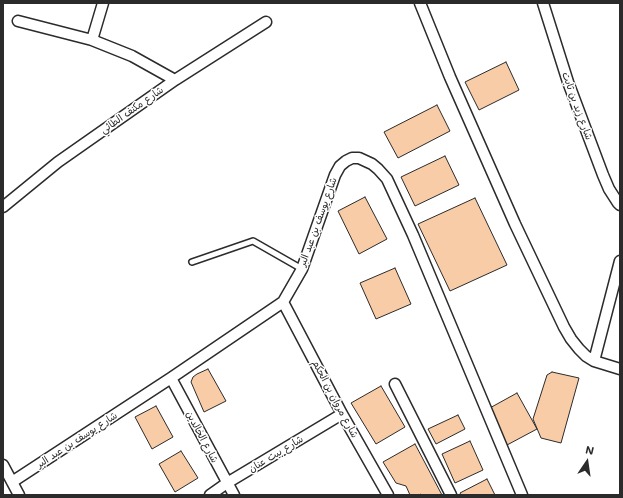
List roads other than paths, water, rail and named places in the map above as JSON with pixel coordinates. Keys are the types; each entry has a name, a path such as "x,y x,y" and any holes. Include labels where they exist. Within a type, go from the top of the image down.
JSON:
{"street":[{"path":"92,40 103,3"},
{"path":"420,3 450,77 515,224 564,328 570,338 586,356 620,369"},
{"name":"شارع زيد بن ثابت","path":"543,3 568,82 603,175 609,189 620,206"},
{"path":"18,20 92,40 132,56 175,80"},
{"name":"شارع مكنف الطائي","path":"3,207 58,162 175,80 266,22"},
{"name":"شارع يوسف بن عبد البر","path":"12,482 171,378 283,302 302,269 335,175 340,166 346,161 352,158 358,158 372,164 387,179 413,235 522,495"},
{"path":"594,360 620,261"},
{"name":"شارع مروان بن الحكم","path":"283,302 342,414 388,495"},
{"name":"شارع الخالدين","path":"171,378 234,495"},
{"path":"395,384 451,495"},
{"name":"شارع بيت عنان","path":"210,495 342,414"},
{"path":"3,465 19,495"}],"lane":[{"path":"192,262 253,241 302,269"}]}
